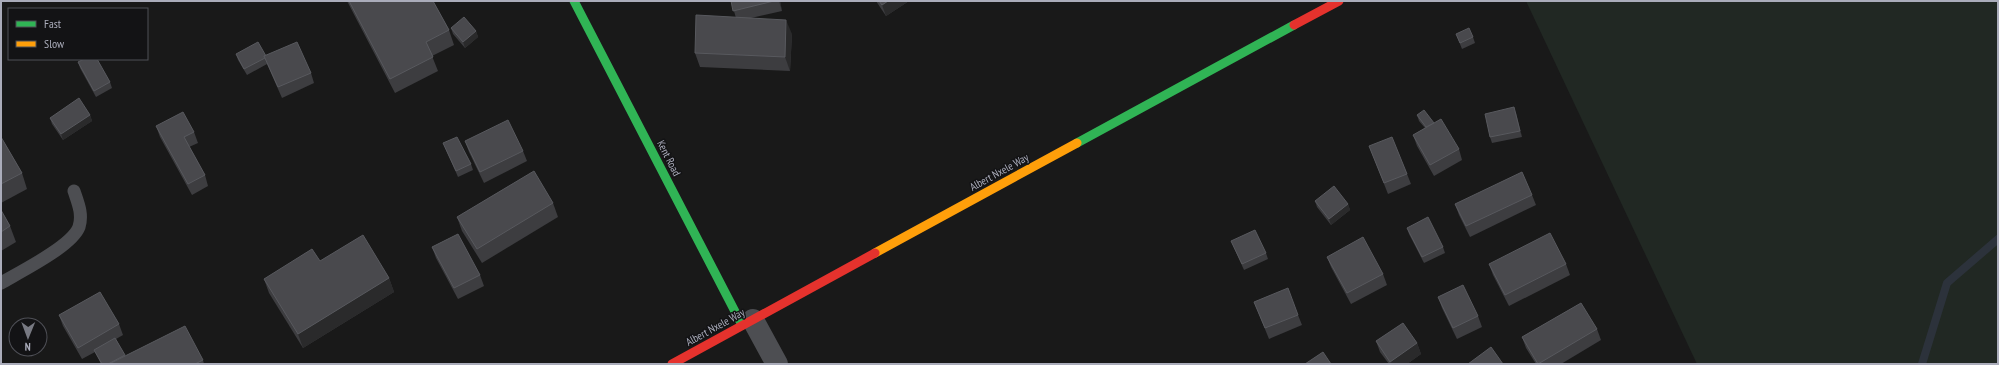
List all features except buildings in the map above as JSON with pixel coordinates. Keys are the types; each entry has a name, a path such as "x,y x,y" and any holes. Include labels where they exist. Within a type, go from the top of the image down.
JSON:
{"main road":[{"name":"Kent Road","path":"574,1 747,323"},
{"name":"Albert Nxele Way","path":"672,364 1339,1"}],"street":[{"path":"747,323 776,364"}],"lane":[{"path":"1,283 68,243 79,228 81,212 74,190"}],"shaded area":[{"path":"1526,1 1998,1 1998,364 1697,364"}],"waterway":[{"path":"1922,364 1947,283 1998,239"}],"traffic: fast":[{"path":"574,1 742,325"},
{"path":"1077,143 1294,25"}],"traffic: slow":[{"path":"875,253 1077,143"}],"traffic: jam":[{"path":"1294,25 1339,1"},
{"path":"672,364 875,253"}]}
